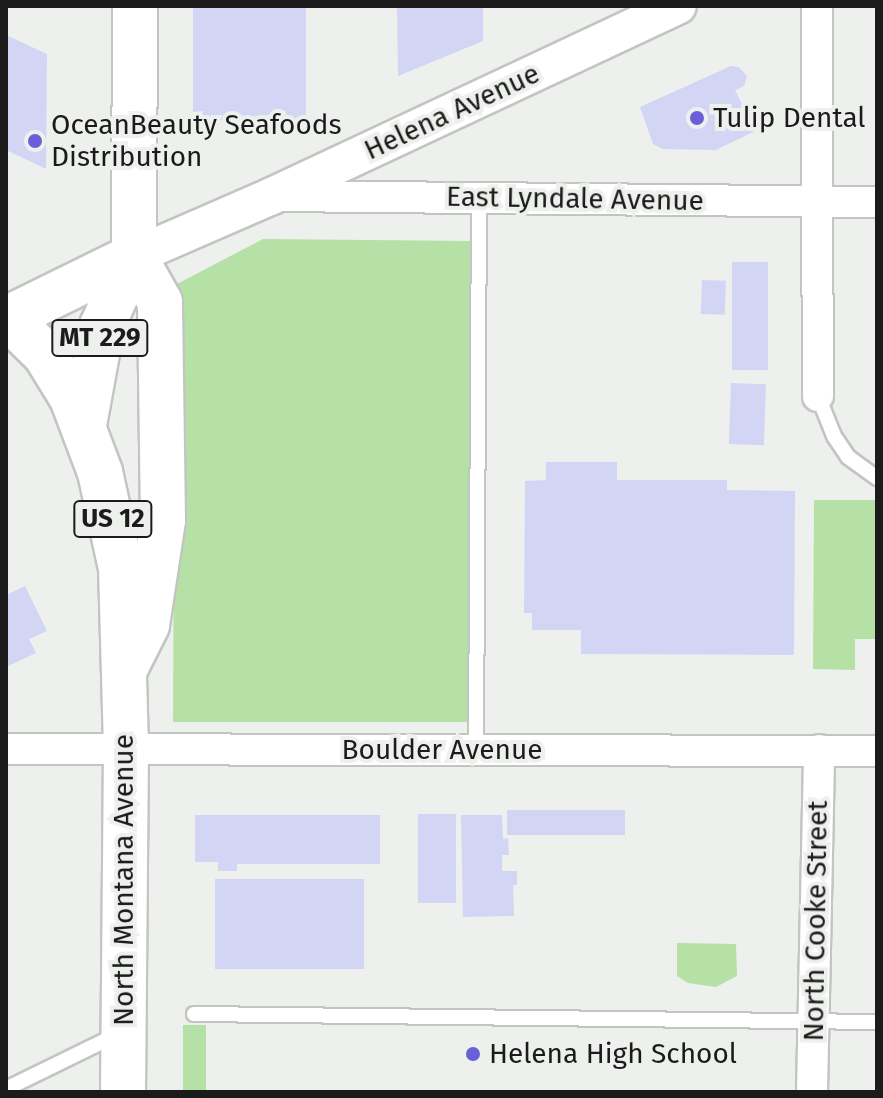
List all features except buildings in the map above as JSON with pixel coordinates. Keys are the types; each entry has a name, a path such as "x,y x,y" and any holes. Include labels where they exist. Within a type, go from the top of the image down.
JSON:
{"main road":[{"name":"North Montana Avenue","path":"84,425 102,326 134,256 135,6"},
{"name":"North Montana Avenue","path":"125,669 147,625 163,520 160,302 134,256"},
{"name":"Helena Avenue","path":"7,317 134,256"},
{"name":"North Montana Avenue","path":"7,317 45,354 63,381 84,425 112,518 124,596 123,1092"}],"street":[{"name":"Helena Avenue","path":"134,256 272,196 678,6"},
{"path":"817,6 818,396"},
{"name":"East Lyndale Avenue","path":"272,196 877,202"},
{"name":"Boulder Avenue","path":"6,749 877,751"},
{"name":"North Cooke Street","path":"812,1092 819,750"}],"lane":[{"path":"476,750 479,198"},
{"path":"818,396 834,436 848,457 877,478"},
{"path":"194,1014 877,1022"},
{"path":"6,1089 124,1031"}],"green space":[{"path":"263,239 473,241 476,722 173,722 175,285"},
{"path":"814,500 877,500 877,639 855,639 855,670 813,669"},
{"path":"677,943 736,944 737,976 716,987 688,983 677,976"},
{"path":"183,1025 206,1025 206,1092 183,1092"}],"place":[{"name":"Tulip Dental","path":"697,118"},
{"name":"OceanBeauty Seafoods Distribution","path":"35,141"},
{"name":"Helena High School","path":"473,1054"}]}
